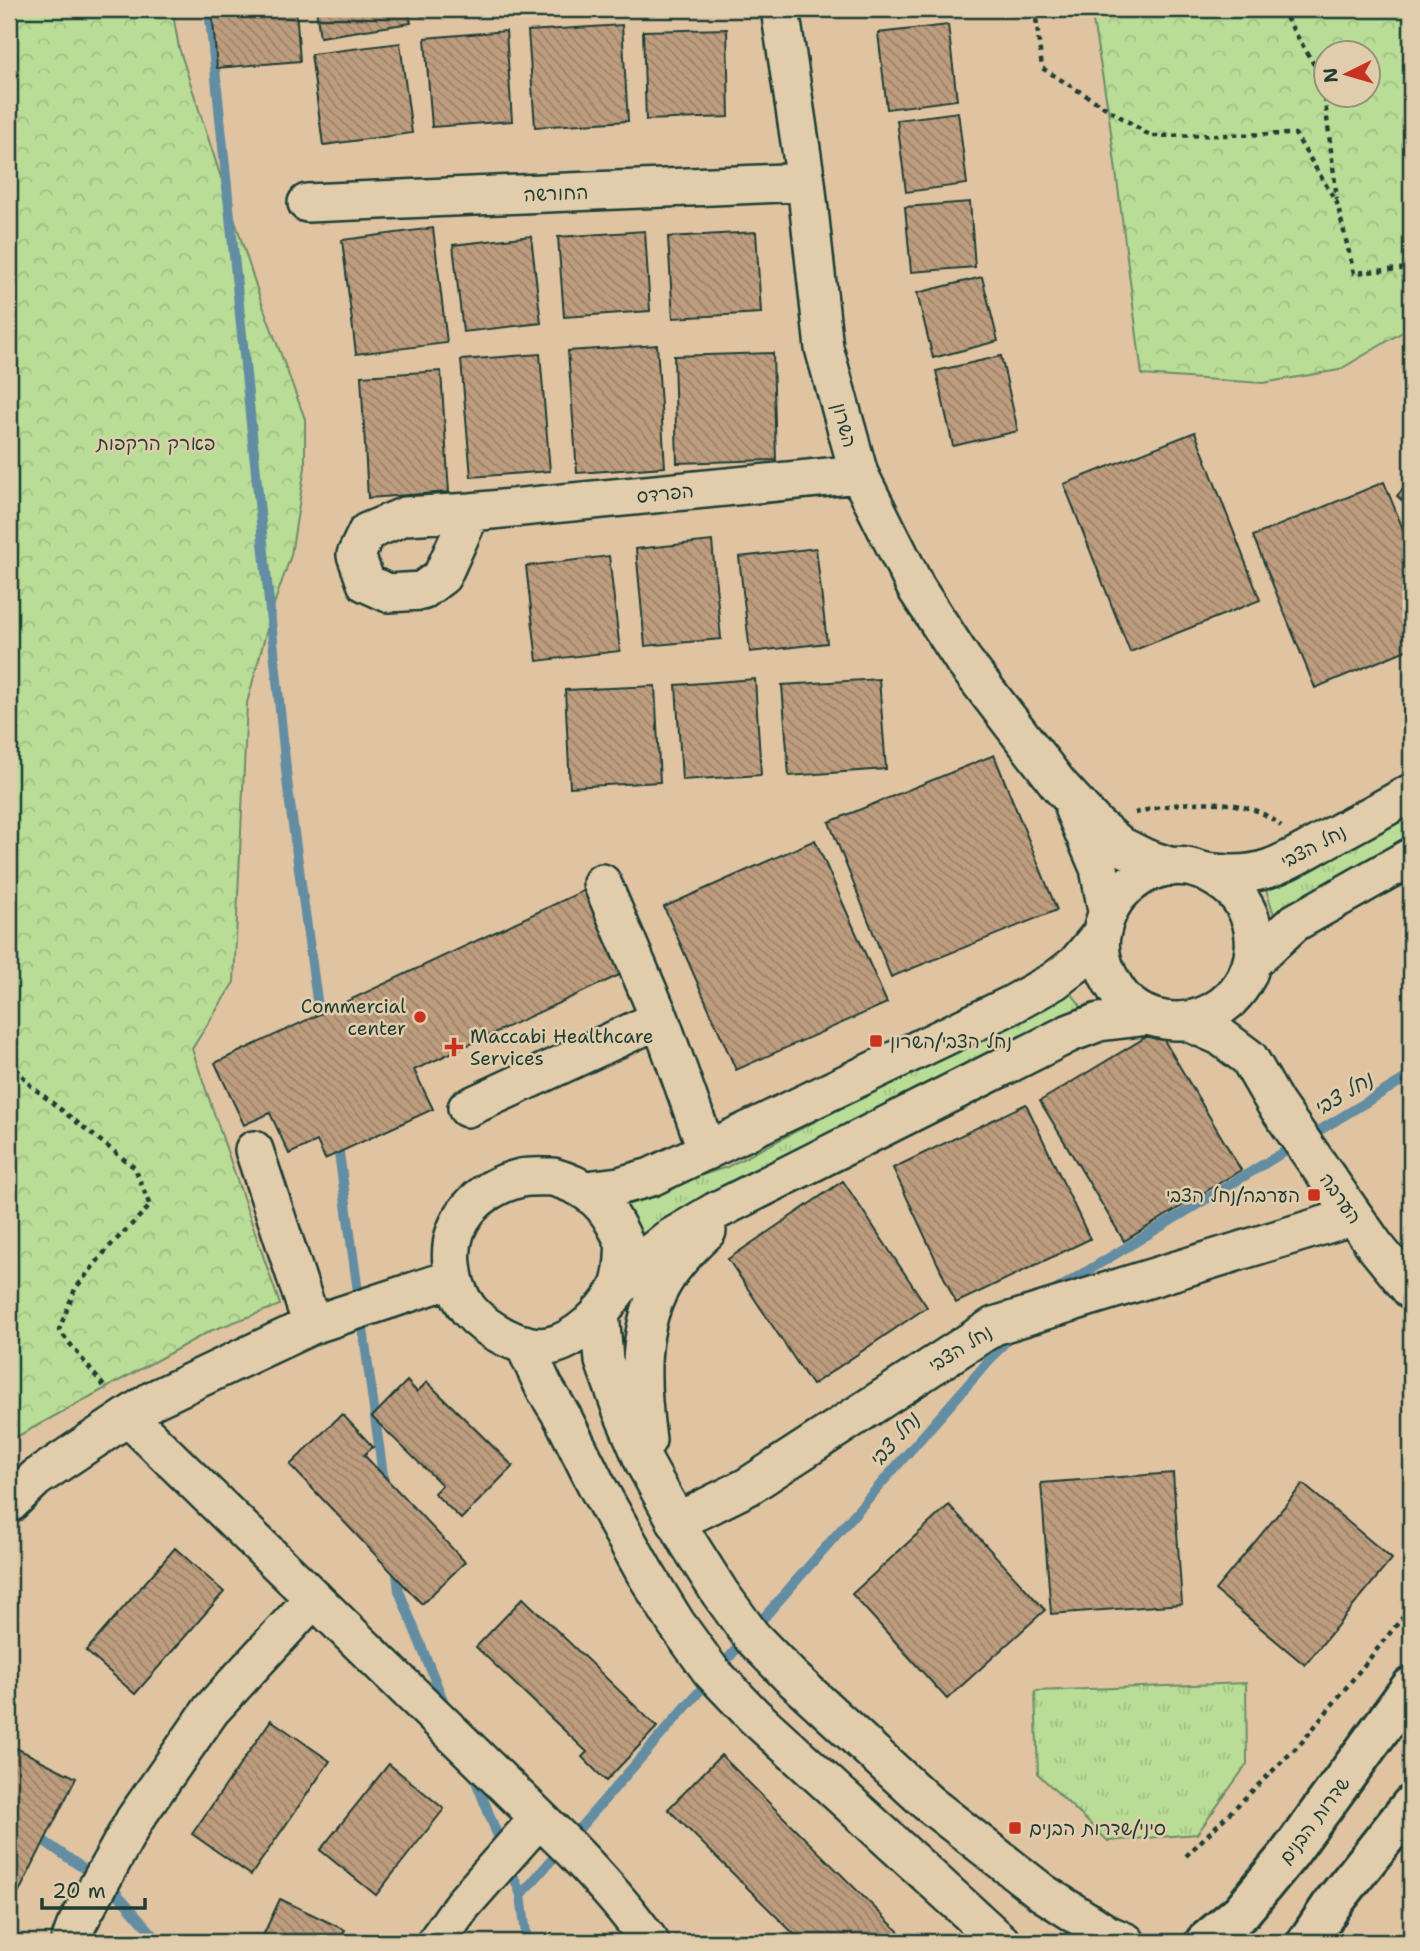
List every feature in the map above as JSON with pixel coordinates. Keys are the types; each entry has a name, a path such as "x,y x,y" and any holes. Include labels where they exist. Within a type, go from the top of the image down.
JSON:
{"main road":[{"name":"שדרות הבנים","path":"1205,1942 1241,1912 1289,1854 1411,1687"},
{"path":"1307,1942 1411,1805"}],"street":[{"name":"השרון","path":"780,9 806,182 824,348 859,474 916,588 963,660 1059,785 1095,824 1121,846 1172,867"},
{"name":"החורשה","path":"307,203 806,182"},
{"name":"הפרדס","path":"471,512 859,474"},
{"name":"השרון","path":"1059,785 1076,814 1095,858 1104,923"},
{"name":"נחל הצבי","path":"1207,873 1246,874 1269,869 1411,793"},
{"path":"1104,923 1101,957 1107,976 1117,992 1131,1006 1149,1016 1167,1021 1205,1017 1227,1003 1248,973 1294,923 1411,857"},
{"path":"586,1190 651,1177 1033,993 1076,964 1121,892 1139,877 1161,868 1185,867 1207,873 1228,885 1239,897 1248,912 1254,936 1248,973"},
{"path":"602,883 660,1019 707,1151"},
{"name":"הערבה","path":"1248,973 1247,1016 1275,1103"},
{"path":"1126,1942 1107,1934 1043,1894 928,1803 791,1677 752,1637 720,1593 644,1462 604,1361 610,1300 624,1264 624,1242 607,1209 586,1190 571,1182 553,1177 523,1178 494,1189 473,1203 458,1223 451,1252 458,1294 482,1324 524,1344 548,1346 576,1335 610,1300 640,1261 667,1240 716,1211 1070,1033 1099,1022 1149,1016"},
{"path":"467,1108 660,1019"},
{"name":"הערבה","path":"1186,1021 1220,1036 1249,1058 1275,1103 1375,1246 1411,1290"},
{"path":"254,1150 312,1325"},
{"path":"668,1507 648,1445 641,1380 644,1339 652,1305 665,1278 684,1253 746,1197"},
{"name":"נחל הצבי","path":"668,1507 747,1486 994,1326 1354,1216"},
{"path":"9,1504 36,1478 153,1401 312,1325 454,1278"},
{"path":"524,1344 544,1387 644,1571 676,1623 711,1671 754,1716 991,1936"},
{"path":"128,1417 602,1880 650,1942"},
{"path":"70,1942 75,1928 135,1819 211,1710 314,1598"},
{"path":"436,1942 463,1904 539,1818"}],"path":[{"path":"1035,9 1042,68 1151,136 1295,134 1337,202"},
{"path":"1281,9 1322,78 1337,202 1353,274 1411,268"},
{"path":"1095,824 1195,801 1244,807 1273,819 1308,850"},
{"path":"9,1060 31,1086 135,1168 150,1206 108,1248 75,1289 59,1330 128,1417"},
{"path":"1186,1856 1303,1741 1411,1607"}],"green space":[{"name":"פארק הרקפות","path":"9,9 172,9 179,48 260,298 305,419 305,467 291,555 273,607 247,703 234,982 192,1049 280,1305 210,1331 9,1441"},
{"path":"1091,9 1411,9 1411,327 1339,370 1263,383 1142,375 1108,109"},
{"path":"1411,803 1411,852 1275,918 1263,880"},
{"path":"1069,990 1083,1009 626,1253 604,1207 727,1167"},
{"path":"1246,1683 1247,1764 1197,1834 1108,1841 1038,1774 1035,1691"}],"building":[{"path":"212,9 296,9 300,61 217,68"},
{"path":"316,9 408,9 411,23 320,37"},
{"path":"420,9 505,9 421,16"},
{"path":"622,25 628,121 535,127 528,31"},
{"path":"948,25 957,100 887,109 878,33"},
{"path":"727,29 729,117 646,120 643,31"},
{"path":"506,31 512,121 432,127 425,38"},
{"path":"400,43 412,133 323,145 311,54"},
{"path":"958,112 967,184 906,192 897,120"},
{"path":"970,202 975,267 911,272 905,207"},
{"path":"433,228 447,343 356,354 342,240"},
{"path":"645,231 650,311 564,317 558,237"},
{"path":"756,232 761,313 673,318 668,237"},
{"path":"531,236 541,323 463,332 453,245"},
{"path":"982,277 998,341 933,358 917,293"},
{"path":"657,345 665,467 577,473 568,351"},
{"path":"773,353 776,460 677,463 674,356"},
{"path":"540,354 550,471 471,477 461,360"},
{"path":"1001,356 1018,431 953,446 936,371"},
{"path":"441,371 449,492 368,498 361,376"},
{"path":"1195,432 1260,600 1130,652 1064,484"},
{"path":"1411,480 1411,509 1397,496"},
{"path":"1384,482 1411,549 1411,648 1315,688 1253,536"},
{"path":"712,541 721,639 645,646 636,549"},
{"path":"816,548 827,643 750,652 739,557"},
{"path":"609,556 620,651 537,661 526,566"},
{"path":"755,679 761,775 682,780 676,685"},
{"path":"879,679 886,769 789,776 782,685"},
{"path":"655,686 660,782 570,787 565,690"},
{"path":"994,755 1057,910 891,977 829,822"},
{"path":"815,840 887,1003 736,1070 664,907"},
{"name":"Commercial center","path":"587,889 626,972 414,1070 433,1109 325,1159 317,1141 289,1154 270,1113 244,1125 215,1063"},
{"path":"1158,1030 1241,1170 1124,1241 1040,1101"},
{"path":"1026,1104 1090,1239 956,1303 893,1168"},
{"path":"843,1181 927,1307 812,1385 728,1259"},
{"path":"407,1381 417,1392 427,1382 513,1466 461,1519 434,1493 442,1485 372,1417"},
{"path":"342,1414 373,1447 364,1455 465,1562 422,1604 290,1465"},
{"path":"1173,1473 1182,1604 1051,1614 1041,1483"},
{"path":"1303,1484 1392,1559 1305,1665 1215,1590"},
{"path":"949,1505 1045,1610 947,1699 852,1594"},
{"path":"175,1548 224,1592 135,1694 86,1651"},
{"path":"523,1598 657,1727 606,1781 582,1757 587,1752 476,1647"},
{"path":"271,1720 330,1761 251,1875 192,1834"},
{"path":"16,1748 76,1778 12,1906 9,1905 9,1763"},
{"path":"721,1755 909,1942 802,1942 668,1809"},
{"path":"389,1764 444,1809 376,1895 320,1850"},
{"path":"280,1899 345,1930 339,1942 260,1942"}],"waterway":[{"path":"209,9 288,789 321,1029"},
{"name":"נחל צבי","path":"1051,1293 1411,1075"},
{"path":"337,1138 385,1490"},
{"name":"נחל צבי","path":"527,1942 521,1895 1014,1332"},
{"path":"396,1565 399,1591 447,1710"},
{"path":"472,1771 521,1895"},
{"path":"34,1834 113,1889 160,1942"}],"place":[{"name":"Commercial center","path":"420,1017"},
{"name":"נחל הצבי/השרון","path":"876,1041"},
{"name":"Maccabi Healthcare Services","path":"454,1047"},
{"name":"הערבה/נחל הצבי","path":"1314,1195"},
{"name":"סיני/שדרות הבנים","path":"1015,1828"}]}
